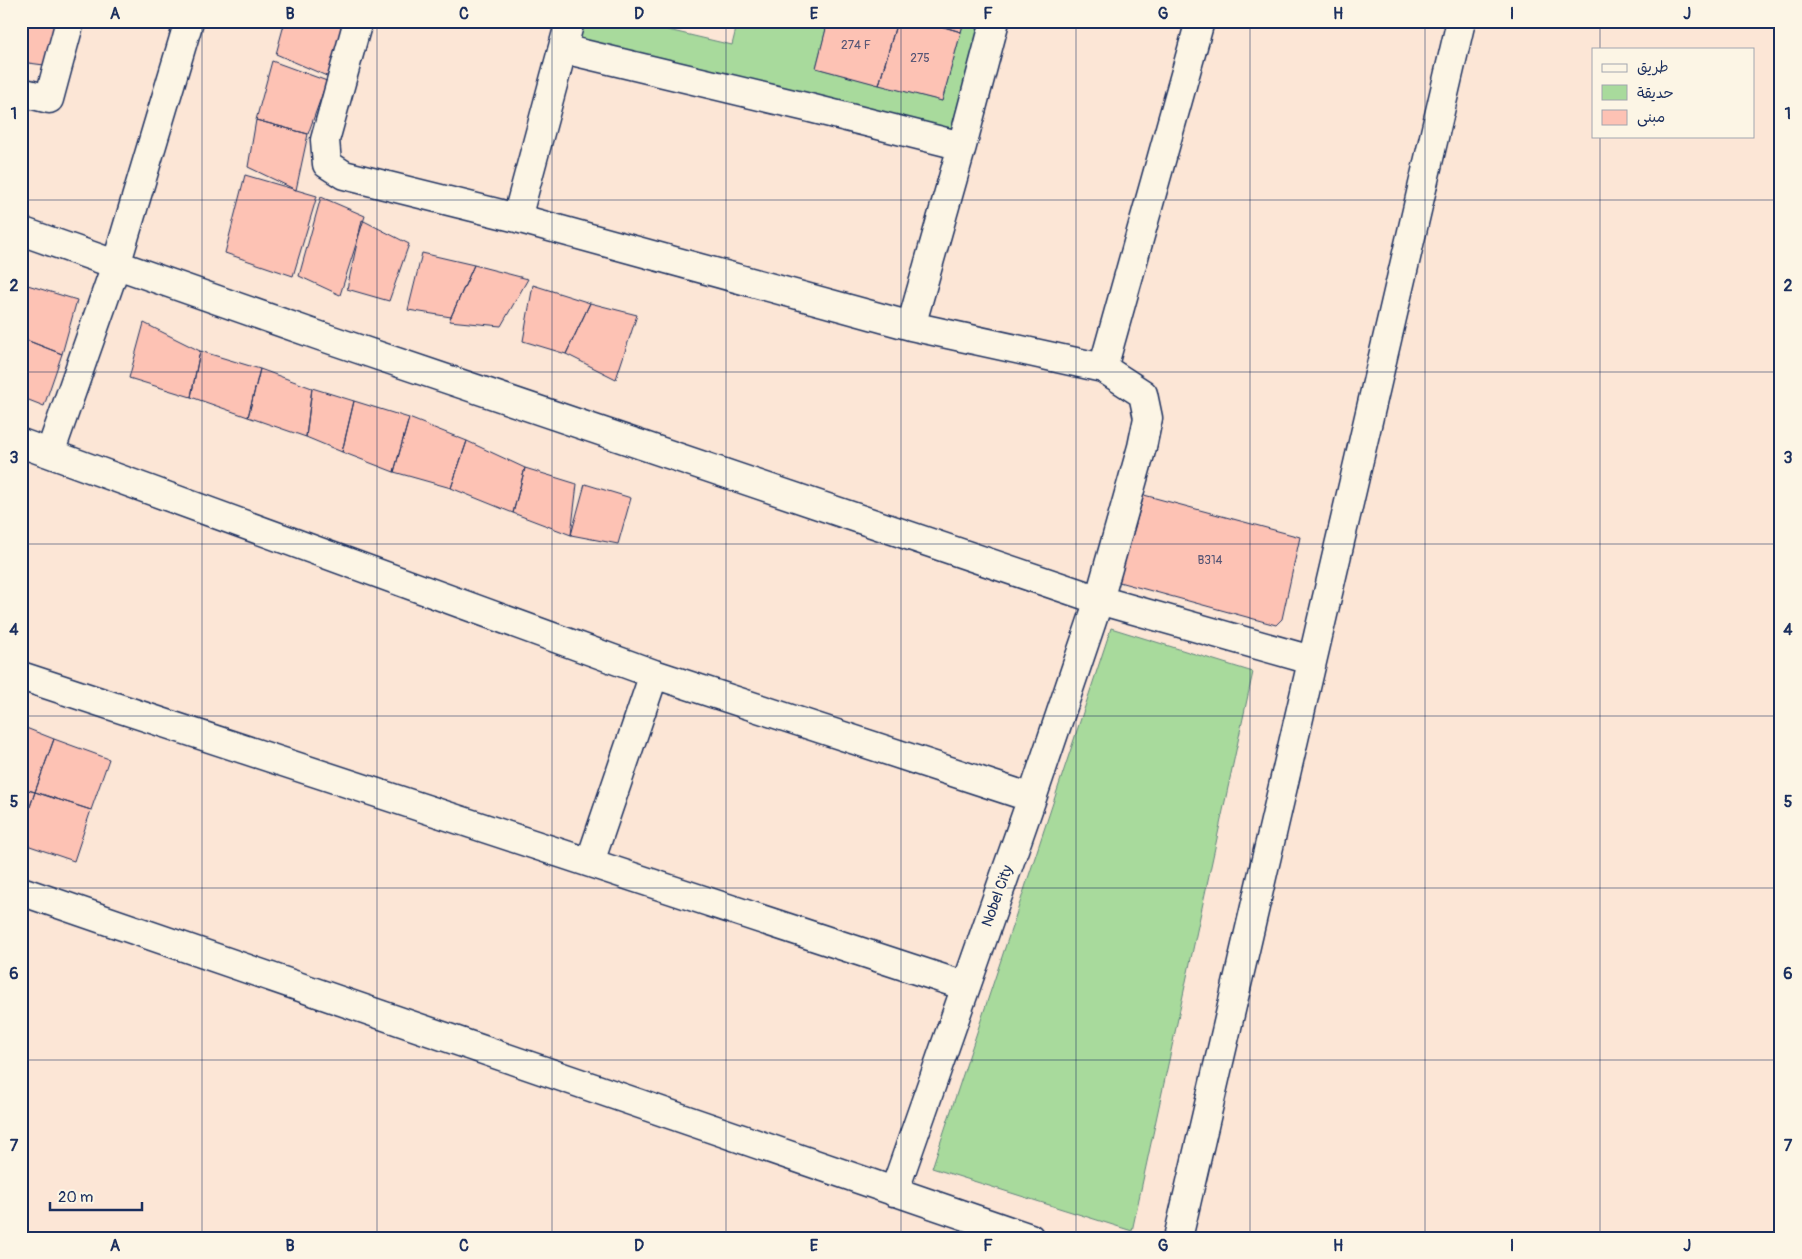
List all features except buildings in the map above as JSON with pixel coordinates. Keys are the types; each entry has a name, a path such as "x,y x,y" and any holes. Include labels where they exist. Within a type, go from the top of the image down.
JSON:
{"street":[{"path":"21,92 49,99 70,21"},
{"path":"50,453 116,265 189,21"},
{"path":"358,21 325,140 327,164 344,175 517,218 911,326 1103,368 1200,21"},
{"path":"517,218 570,21"},
{"path":"911,326 995,21"},
{"path":"1178,1238 1311,660 1462,21"},
{"path":"563,49 962,146"},
{"path":"21,232 1099,600 1311,660"},
{"name":"Nobel City","path":"894,1192 1099,600 1142,447 1148,418 1142,394 1103,368"},
{"path":"21,443 654,674 1032,798"},
{"path":"590,862 654,674"},
{"path":"21,676 965,986"},
{"path":"21,891 1030,1238"}],"green space":[{"path":"570,21 630,21 732,45 738,21 828,21 816,68 942,101 964,21 995,21 962,146 563,49"},
{"path":"1111,628 1253,672 1132,1231 932,1168"}]}
